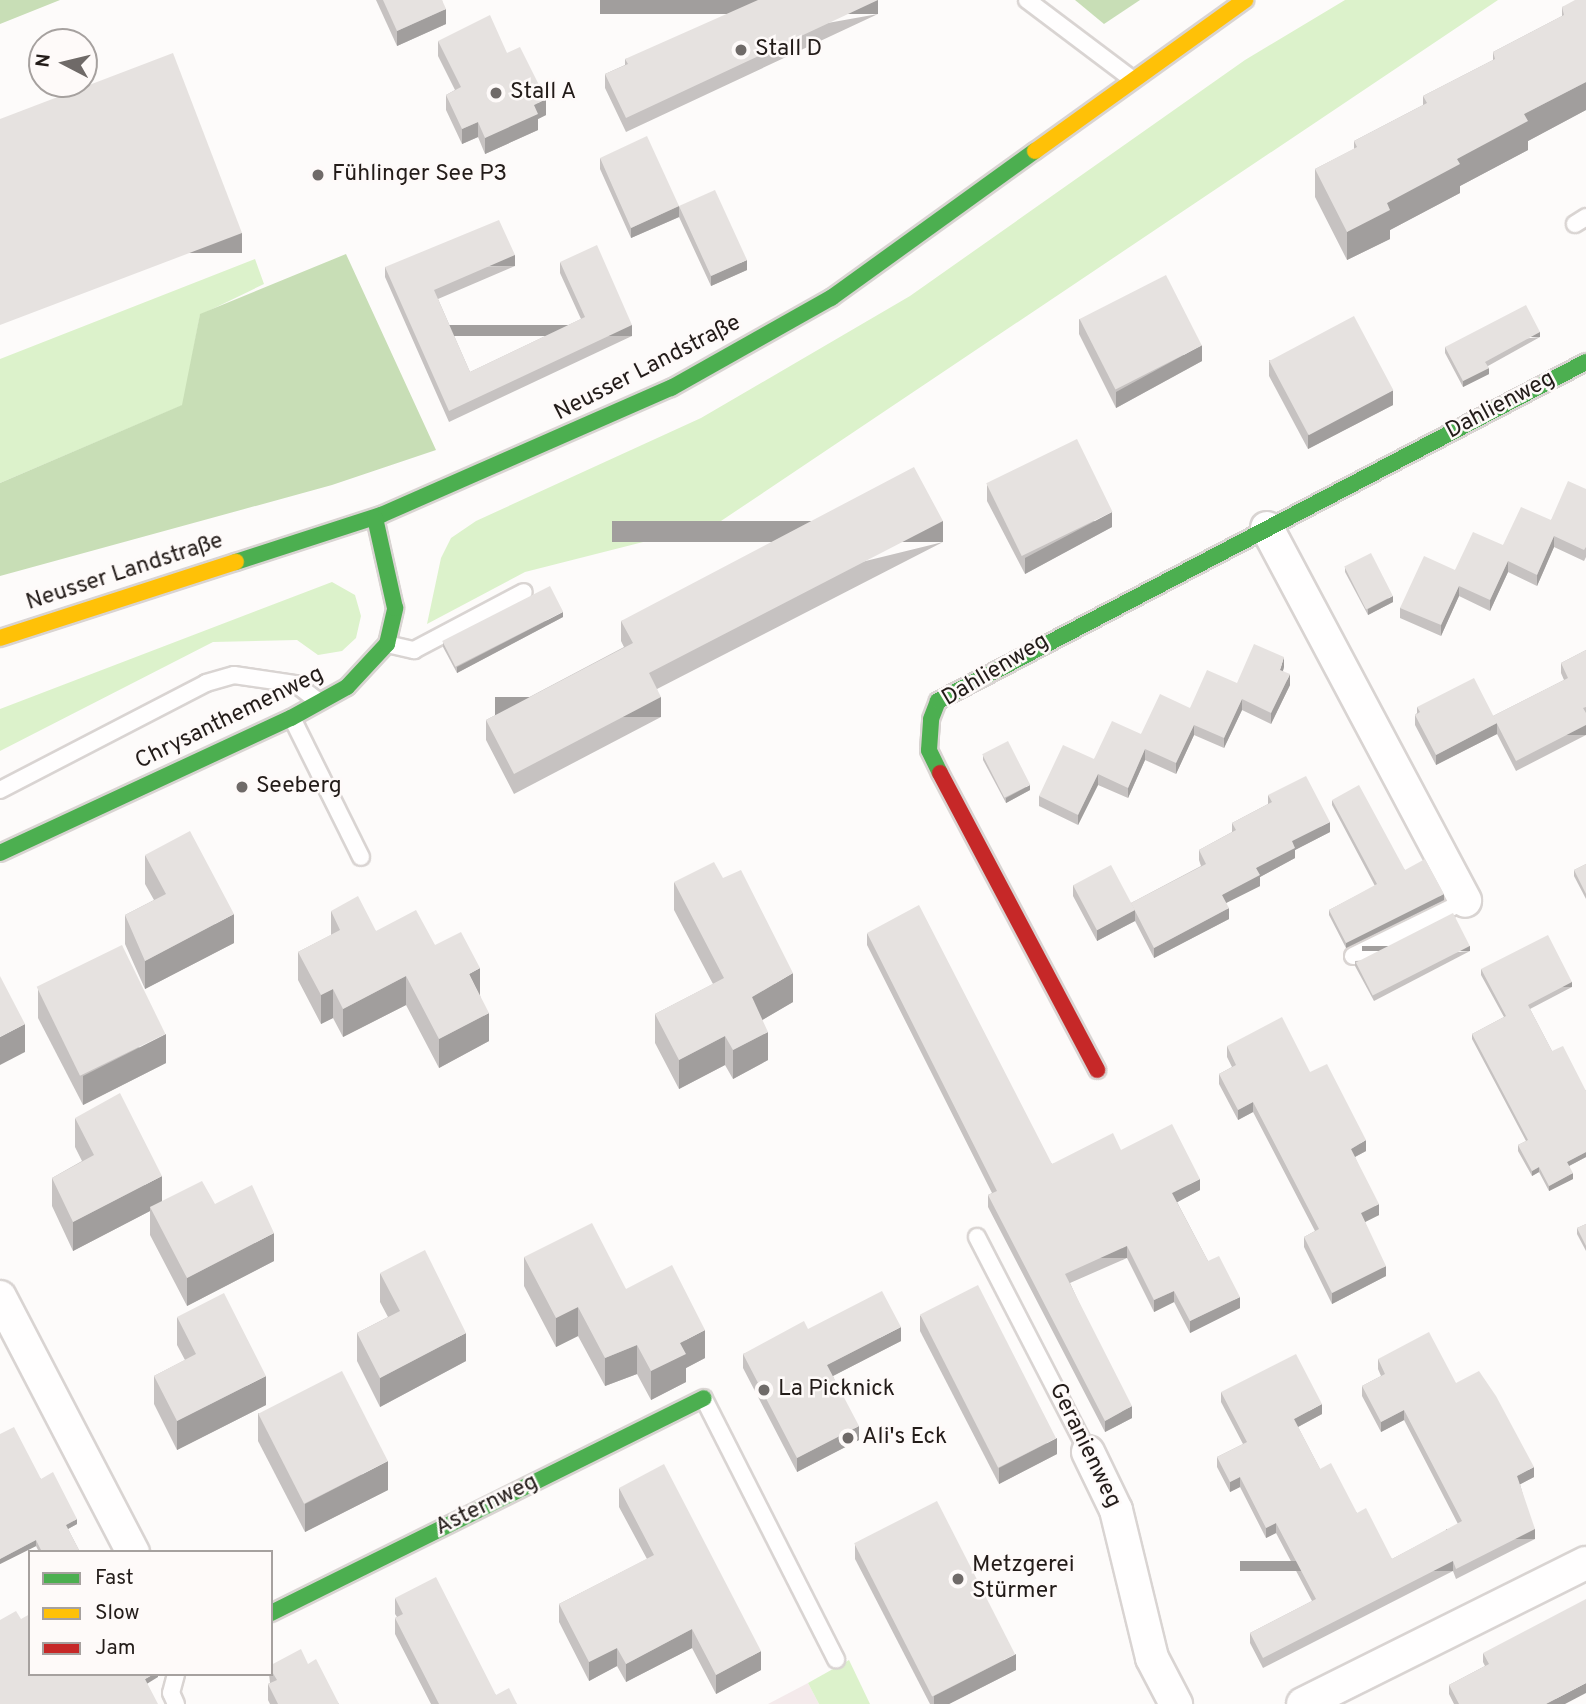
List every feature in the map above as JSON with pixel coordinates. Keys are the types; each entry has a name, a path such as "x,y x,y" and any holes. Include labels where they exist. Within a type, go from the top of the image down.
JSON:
{"street":[{"name":"Neusser Landstraße","path":"0,638 375,518 671,388 831,298 1245,0"},
{"name":"Dahlienweg","path":"1097,1070 929,750 931,719 938,701 1586,362"},
{"path":"375,518 395,608 387,644"},
{"path":"1268,528 1465,901"},
{"name":"Chrysanthemenweg","path":"0,853 291,718 347,687 387,644"},
{"path":"0,1297 132,1550"},
{"name":"Asternweg","path":"273,1612 704,1398"},
{"name":"Geranienweg","path":"1088,1452 1116,1510 1152,1658 1175,1704"},
{"path":"1303,1704 1586,1563"}],"lane":[{"path":"1027,0 1134,80"},
{"path":"387,644 414,650 524,592"},
{"path":"0,790 206,683 234,675 296,684 319,702"},
{"path":"291,718 361,857"},
{"path":"1353,956 1465,901"},
{"name":"Geranienweg","path":"978,1237 1088,1452"},
{"path":"704,1398 836,1658"},
{"path":"175,1676 171,1693 176,1704"}],"shaded area":[{"path":"808,1683 819,1704 768,1704"}],"green space":[{"path":"0,0 60,0 0,24"},
{"path":"1075,0 1140,0 1104,24"},
{"path":"1345,0 1498,0 718,523 525,572 427,624 441,558 451,538 476,521 701,418 910,296 1245,60"},
{"path":"346,254 436,450 332,485 0,576 0,483 182,405 200,314"},
{"path":"255,259 264,284 200,315 183,405 0,483 0,359"},
{"path":"332,582 355,595 361,616 356,638 342,651 318,655 297,640 213,642 0,751 0,709"},
{"path":"849,1660 870,1704 819,1704 808,1683"}],"building":[{"path":"383,0 442,0 446,9 397,31"},
{"name":"Stall D","path":"758,0 878,0 626,118 605,74 628,64 625,59"},
{"path":"1575,0 1586,0 1586,82 1524,114 1528,121 1457,159 1460,164 1387,203 1390,210 1347,232 1315,169 1357,147 1354,141 1427,103 1423,96 1495,59 1493,52 1564,15 1562,7"},
{"name":"Stall A","path":"490,15 507,53 520,47 546,99 534,105 538,114 485,138 478,122 462,129 446,95 461,87 438,41"},
{"path":"173,53 242,233 0,325 0,119 55,98 98,98 98,82"},
{"path":"647,136 679,206 631,228 600,158"},
{"path":"715,190 747,260 711,276 679,206"},
{"path":"499,220 515,255 434,290 470,372 585,317 560,262 597,245 632,325 449,411 385,267"},
{"path":"1166,275 1202,345 1115,389 1080,319"},
{"path":"1526,305 1540,332 1485,362 1489,368 1463,381 1445,347"},
{"path":"1354,316 1393,390 1309,435 1269,361"},
{"path":"1077,439 1113,512 1022,556 986,483"},
{"path":"914,467 943,521 649,673 661,697 514,774 486,720 633,643 621,621"},
{"path":"1568,481 1586,489 1584,550 1554,536 1537,575 1508,561 1490,600 1459,586 1441,625 1400,608 1424,556 1455,570 1473,532 1503,545 1521,507 1551,520"},
{"path":"1371,553 1393,596 1366,609 1344,567"},
{"path":"550,586 563,612 455,667 442,641"},
{"path":"1254,644 1284,657 1280,670 1290,674 1271,713 1242,699 1224,738 1194,725 1176,763 1145,749 1128,788 1098,774 1078,815 1039,796 1063,745 1094,759 1112,721 1141,734 1160,694 1190,708 1207,670 1237,683"},
{"path":"1586,650 1586,707 1583,708 1586,725 1516,761 1493,716 1568,678 1561,663"},
{"path":"1474,678 1497,723 1436,755 1415,715 1420,712 1417,707"},
{"path":"1008,741 1030,785 1004,798 982,754"},
{"path":"1306,776 1330,822 1292,841 1295,848 1256,868 1260,875 1222,895 1229,908 1154,948 1131,903 1206,864 1199,850 1236,830 1232,823 1272,802 1268,795"},
{"path":"1359,785 1405,870 1425,859 1444,894 1346,943 1329,910 1377,884 1332,800"},
{"path":"190,831 234,914 145,961 125,915 166,894 145,855"},
{"path":"714,862 723,878 741,870 793,973 752,997 768,1032 733,1050 725,1036 679,1060 655,1014 724,978 674,882"},
{"path":"1586,864 1586,894 1574,870"},
{"path":"1111,865 1135,910 1097,930 1073,885"},
{"path":"358,896 376,931 416,910 435,945 461,932 480,968 469,974 489,1013 439,1039 406,976 343,1009 333,989 321,995 298,952 340,930 331,911"},
{"path":"919,905 1052,1164 1113,1133 1121,1150 1172,1124 1200,1179 1172,1193 1208,1261 1219,1256 1240,1297 1190,1321 1174,1291 1154,1300 1127,1246 1065,1274 1132,1406 1105,1421 988,1195 997,1191 867,933"},
{"path":"1453,913 1470,946 1373,995 1356,962"},
{"path":"1548,935 1572,982 1528,1005 1552,1051 1563,1046 1586,1091 1586,1152 1567,1162 1573,1173 1549,1186 1539,1167 1532,1171 1518,1145 1528,1140 1472,1034 1506,1016 1481,969"},
{"path":"122,945 165,1034 80,1076 37,987"},
{"path":"0,976 25,1024 0,1037"},
{"path":"1282,1017 1310,1072 1327,1064 1366,1140 1351,1149 1379,1204 1361,1213 1386,1266 1332,1293 1304,1237 1319,1229 1253,1102 1238,1110 1219,1074 1236,1065 1227,1046"},
{"path":"120,1093 162,1176 73,1222 52,1178 94,1155 75,1118"},
{"path":"202,1181 215,1204 252,1185 274,1233 187,1278 150,1207"},
{"path":"592,1223 626,1289 672,1265 705,1330 680,1343 686,1354 651,1371 637,1345 605,1358 578,1307 556,1318 524,1257"},
{"path":"1586,1224 1586,1246 1577,1228"},
{"path":"425,1250 466,1333 380,1378 357,1333 400,1311 380,1273"},
{"path":"978,1285 1056,1438 998,1468 920,1315"},
{"path":"882,1291 901,1327 827,1365 859,1426 797,1458 743,1354 804,1321 808,1329"},
{"path":"224,1293 266,1376 177,1421 154,1376 196,1354 177,1317"},
{"path":"1429,1332 1456,1383 1479,1371 1496,1396 1534,1467 1517,1476 1535,1529 1456,1569 1453,1561 1263,1658 1250,1633 1316,1599 1276,1523 1266,1528 1240,1477 1230,1482 1217,1457 1247,1442 1221,1392 1296,1354 1322,1404 1294,1419 1320,1469 1331,1463 1357,1513 1366,1508 1392,1559 1462,1521 1404,1410 1381,1422 1362,1386 1385,1374 1378,1359"},
{"path":"342,1371 388,1461 304,1504 258,1414"},
{"path":"14,1427 41,1479 53,1472 77,1519 66,1525 79,1550 41,1550 36,1540 0,1559 0,1434"},
{"path":"664,1464 761,1651 716,1675 692,1629 626,1664 617,1648 589,1662 559,1604 654,1555 619,1488"},
{"path":"937,1501 1015,1654 932,1696 854,1543"},
{"path":"436,1577 496,1695 509,1688 517,1704 439,1704 395,1618 403,1614 395,1598"},
{"path":"1586,1599 1586,1683 1546,1704 1459,1704 1449,1685 1489,1664 1483,1653"},
{"path":"16,1611 21,1619 28,1615 28,1676 150,1676 145,1679 158,1704 0,1704 0,1620"},
{"path":"301,1649 308,1664 316,1659 339,1704 278,1704 268,1684 277,1680 273,1673 273,1664"}],"traffic: fast":[{"path":"236,562 381,515 671,388 831,298 1035,151"},
{"path":"940,773 929,750 931,719 938,701 1586,362"},
{"path":"0,853 291,718 347,687 387,644 395,608 375,518"},
{"path":"273,1612 704,1398"}],"traffic: slow":[{"path":"1035,151 1245,0"},
{"path":"0,638 236,562"}],"traffic: jam":[{"path":"940,773 1097,1070"}],"place":[{"name":"Stall D","path":"741,50"},
{"name":"Stall A","path":"496,93"},
{"name":"Fühlinger See P3","path":"318,175"},
{"name":"Seeberg","path":"242,787"},
{"name":"La Picknick","path":"764,1390"},
{"name":"Ali's Eck","path":"848,1438"},
{"name":"Metzgerei Stürmer","path":"958,1579"}]}
